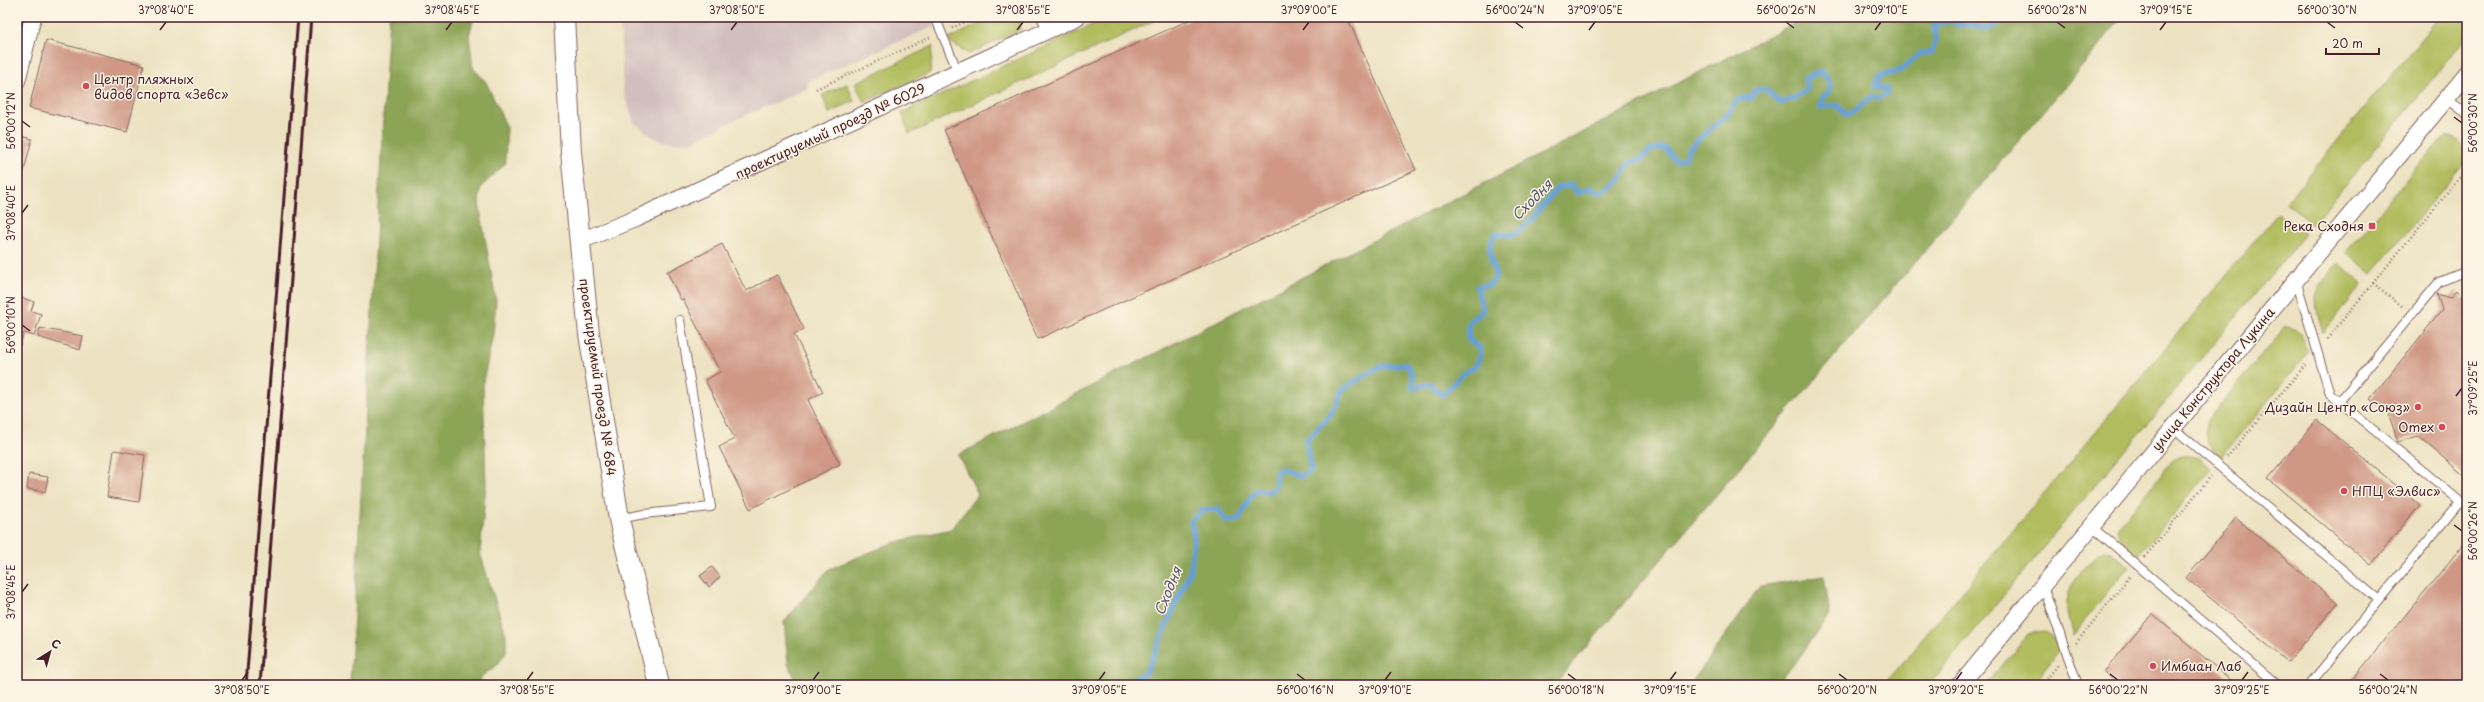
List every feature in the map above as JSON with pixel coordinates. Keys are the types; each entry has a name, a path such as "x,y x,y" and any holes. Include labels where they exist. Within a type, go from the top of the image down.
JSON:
{"street":[{"path":"17,81 33,17"},
{"name":"проектируемый проезд № 684","path":"564,17 568,100 589,334 619,519 659,685"},
{"name":"проектируемый проезд № 6029","path":"580,241 635,219 958,72 1044,24 1077,17"},
{"name":"улица Конструктора Лукина","path":"1960,685 2043,586 2172,427 2467,74"}],"lane":[{"path":"935,17 958,72"},
{"path":"2446,98 2467,114"},
{"path":"2338,403 2439,282 2467,272"},
{"path":"2296,279 2330,394 2338,403 2467,508"},
{"path":"619,519 644,514 711,507 680,320"},
{"path":"2172,427 2379,600"},
{"path":"2309,685 2460,502"},
{"path":"2091,526 2278,685"},
{"path":"2043,586 2078,685"}],"path":[{"path":"816,89 975,17"},
{"path":"2042,685 2219,467 2467,169"},
{"path":"2373,283 2412,314"}],"shaded area":[{"path":"620,17 956,17 808,81 807,89 737,119 691,142 671,143 654,138 634,122 623,92"}],"green space":[{"path":"389,17 474,17 469,36 473,68 486,82 507,128 505,164 481,187 479,203 496,301 493,334 483,383 486,485 480,553 506,635 506,653 496,666 482,676 478,685 350,685"},
{"path":"993,17 1021,17 1020,30 969,54 947,40"},
{"path":"1109,17 1162,17 909,134 902,113"},
{"path":"1806,17 2121,17 2097,49 1554,685 798,685 788,664 784,622 829,569 895,542 951,529 978,494 958,455"},
{"path":"2439,17 2467,17 2467,37 2312,225 2286,203"},
{"path":"933,46 930,73 864,102 855,83"},
{"path":"847,84 854,101 829,113 822,95"},
{"path":"2445,136 2454,139 2460,144 2467,160 2372,274 2346,252 2419,164"},
{"path":"2278,213 2305,234 1929,685 1884,685"},
{"path":"2338,263 2363,284 2323,333 2317,310 2317,295 2319,288"},
{"path":"2285,327 2295,330 2301,335 2308,353 2221,457 2210,445 2206,436 2205,426 2207,420"},
{"path":"2185,455 2199,458 2211,469 2138,556 2122,541 2117,529 2173,460"},
{"path":"2105,551 2112,552 2129,567 2073,635 2067,607 2067,600 2072,585 2089,563 2096,556"},
{"path":"1824,576 1830,615 1795,663 1775,685 1690,685 1760,586"},
{"path":"2045,631 2056,641 2059,651 2031,685 1986,685 2028,635 2035,632"}],"building":[{"path":"1196,17 1347,17 1416,170 1038,339 944,130"},
{"name":"Центр пляжных видов спорта «Зевс»","path":"46,40 144,65 127,132 29,108"},
{"path":"17,135 32,139 22,179 17,179"},
{"path":"722,244 746,291 777,275 804,329 794,334 823,392 808,400 840,464 750,509 719,447 735,439 705,380 720,372 683,299 681,300 667,272"},
{"path":"2456,291 2467,305 2467,478 2418,436 2398,442 2388,412 2370,399 2442,310 2437,294 2450,298"},
{"path":"17,296 34,302 31,311 41,314 34,336 24,333 20,345 17,344"},
{"path":"40,328 83,336 80,350 38,337"},
{"path":"2317,420 2420,505 2371,565 2268,479"},
{"path":"114,450 145,455 139,502 107,497"},
{"path":"29,474 48,477 45,492 27,489"},
{"path":"2236,518 2338,603 2288,662 2186,578"},
{"path":"2467,540 2467,685 2348,685"},
{"path":"712,567 720,577 709,587 700,576"},
{"path":"2152,614 2237,685 2119,685 2104,672"}],"waterway":[{"name":"Сходня","path":"1122,685 1146,673 1191,569 1194,536 1191,521 1201,511 1218,509 1226,521 1238,520 1254,493 1258,490 1271,492 1276,485 1276,473 1281,469 1301,476 1311,471 1306,440 1330,416 1343,389 1379,367 1406,364 1413,377 1412,388 1430,384 1442,395 1464,373 1477,365 1481,349 1468,339 1469,322 1483,311 1477,287 1491,284 1496,275 1490,254 1492,239 1495,234 1513,235 1528,224 1558,187 1571,185 1578,193 1591,188 1598,193 1615,185 1627,166 1633,161 1641,160 1649,151 1664,147 1676,161 1685,158 1689,148 1728,114 1736,101 1742,98 1751,98 1756,90 1766,89 1780,103 1795,98 1807,89 1805,79 1821,71 1830,82 1830,91 1823,97 1820,107 1837,105 1847,115 1854,112 1872,96 1878,99 1887,93 1886,88 1874,86 1880,76 1901,70 1921,53 1932,52 1936,39 1934,26 1951,20 1958,25 1965,24 1987,28 1999,24 2007,17"}],"railway":[{"path":"246,685 298,17"},
{"path":"260,685 311,17"}],"place":[{"name":"Центр пляжных видов спорта «Зевс»","path":"86,86"},
{"name":"Река Сходня","path":"2372,226"},
{"name":"Дизайн Центр «Союз»","path":"2418,407"},
{"name":"Omex","path":"2442,427"},
{"name":"НПЦ «Элвис»","path":"2344,491"},
{"name":"Имбиан Лаб","path":"2153,666"}]}
